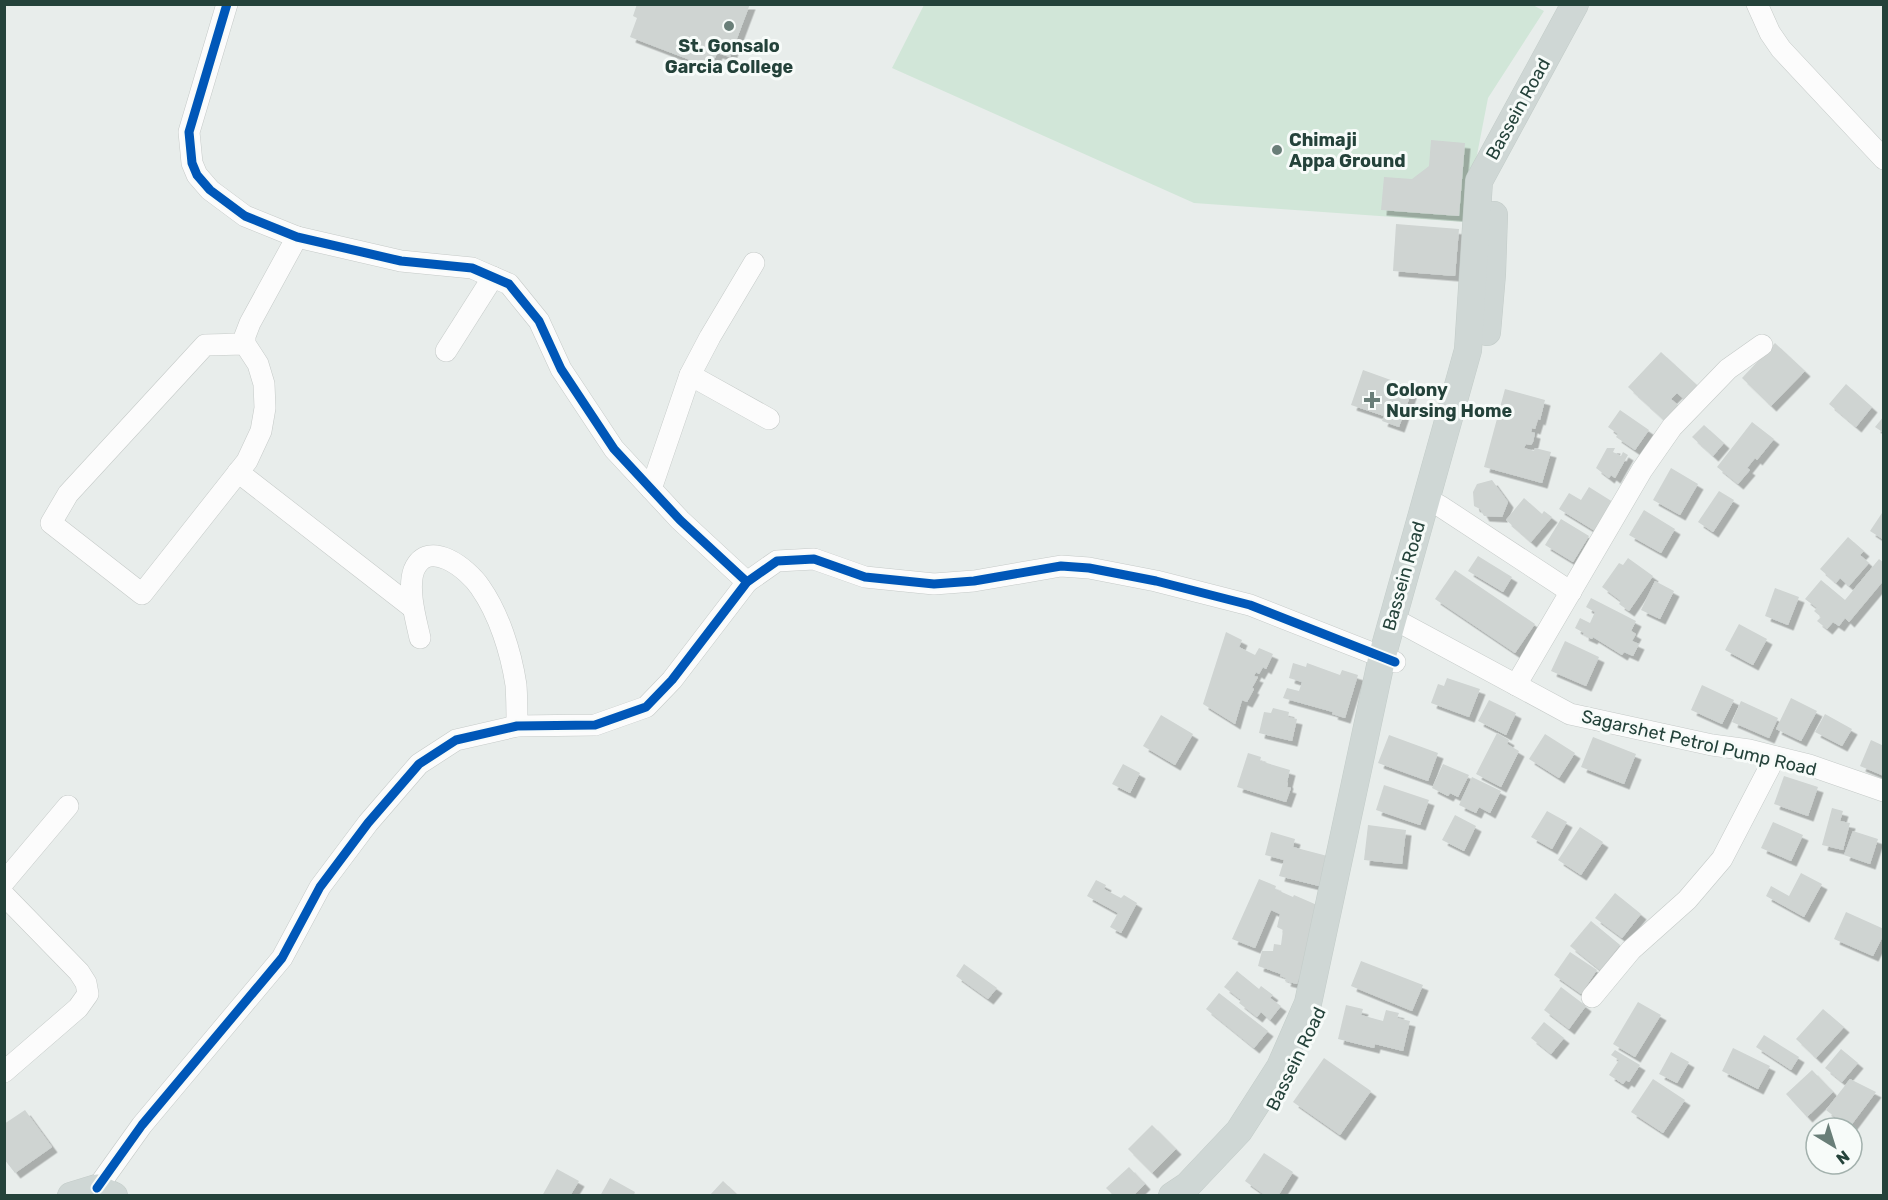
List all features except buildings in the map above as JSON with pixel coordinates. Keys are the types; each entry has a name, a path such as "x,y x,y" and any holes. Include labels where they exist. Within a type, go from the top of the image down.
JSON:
{"main road":[{"name":"Bassein Road","path":"1172,1196 1187,1186 1239,1131 1280,1067 1308,1004 1388,659 1432,502 1468,350 1479,182 1575,4"},
{"name":"Bassein Road","path":"1432,502 1463,420 1484,354 1492,274 1495,185 1533,102 1586,4"},
{"name":"Bassein Road","path":"1202,1196 1253,1140 1292,1074 1321,1012 1336,961 1388,659"},
{"path":"71,1196 106,1192"}],"street":[{"path":"227,4 189,132 192,163 197,175 222,201 245,216 297,237 401,261 472,268 509,284 539,321 561,369 614,449 680,520 747,582"},
{"path":"1757,4 1770,33 1782,49 1884,159"},
{"path":"245,344 205,345 68,494 51,523 142,594 247,461 261,431 265,408 262,374 245,344 245,336 297,237"},
{"path":"651,489 690,375 754,263"},
{"path":"446,351 493,277"},
{"path":"1516,686 1642,470 1672,427 1728,369 1762,345"},
{"path":"690,375 769,419"},
{"path":"238,472 413,608"},
{"path":"1432,502 1571,592"},
{"path":"420,638 413,608 414,570 422,560 431,556 441,556 457,563 478,585 494,611 516,685 518,726"},
{"path":"106,1192 142,1125 282,958 320,887 368,823 419,764 456,740 518,726 595,725 646,707 672,680 747,582 777,561 814,559 865,577 934,584 992,578 1061,566 1089,568 1156,581 1250,605 1388,659"},
{"name":"Sagarshet Petrol Pump Road","path":"1400,622 1570,714 1712,745 1749,750 1809,765 1884,791"},
{"path":"1592,997 1631,950 1687,900 1722,859 1775,757"},
{"path":"4,882 68,806"},
{"path":"4,896 79,972 86,983 88,994 78,1008 4,1072"}],"green space":[{"name":"Chimaji Appa Ground","path":"1531,4 1544,11 1488,98 1464,222 1194,203 892,68 924,5"}],"cycle path":[{"path":"227,4 189,132 192,163 197,175 210,190 245,216 297,237 401,261 472,268 509,284 539,321 561,369 614,449 680,520 747,582"},
{"path":"97,1188 142,1125 282,958 320,887 368,823 419,764 456,740 517,726 595,725 646,707 672,680 747,582 777,561 814,559 865,577 934,584 974,581 1061,566 1089,568 1156,581 1250,605 1395,662"}],"place":[{"name":"St. Gonsalo Garcia College","path":"729,26"},
{"name":"Chimaji Appa Ground","path":"1277,150"},
{"name":"Colony Nursing Home","path":"1372,400"}]}
